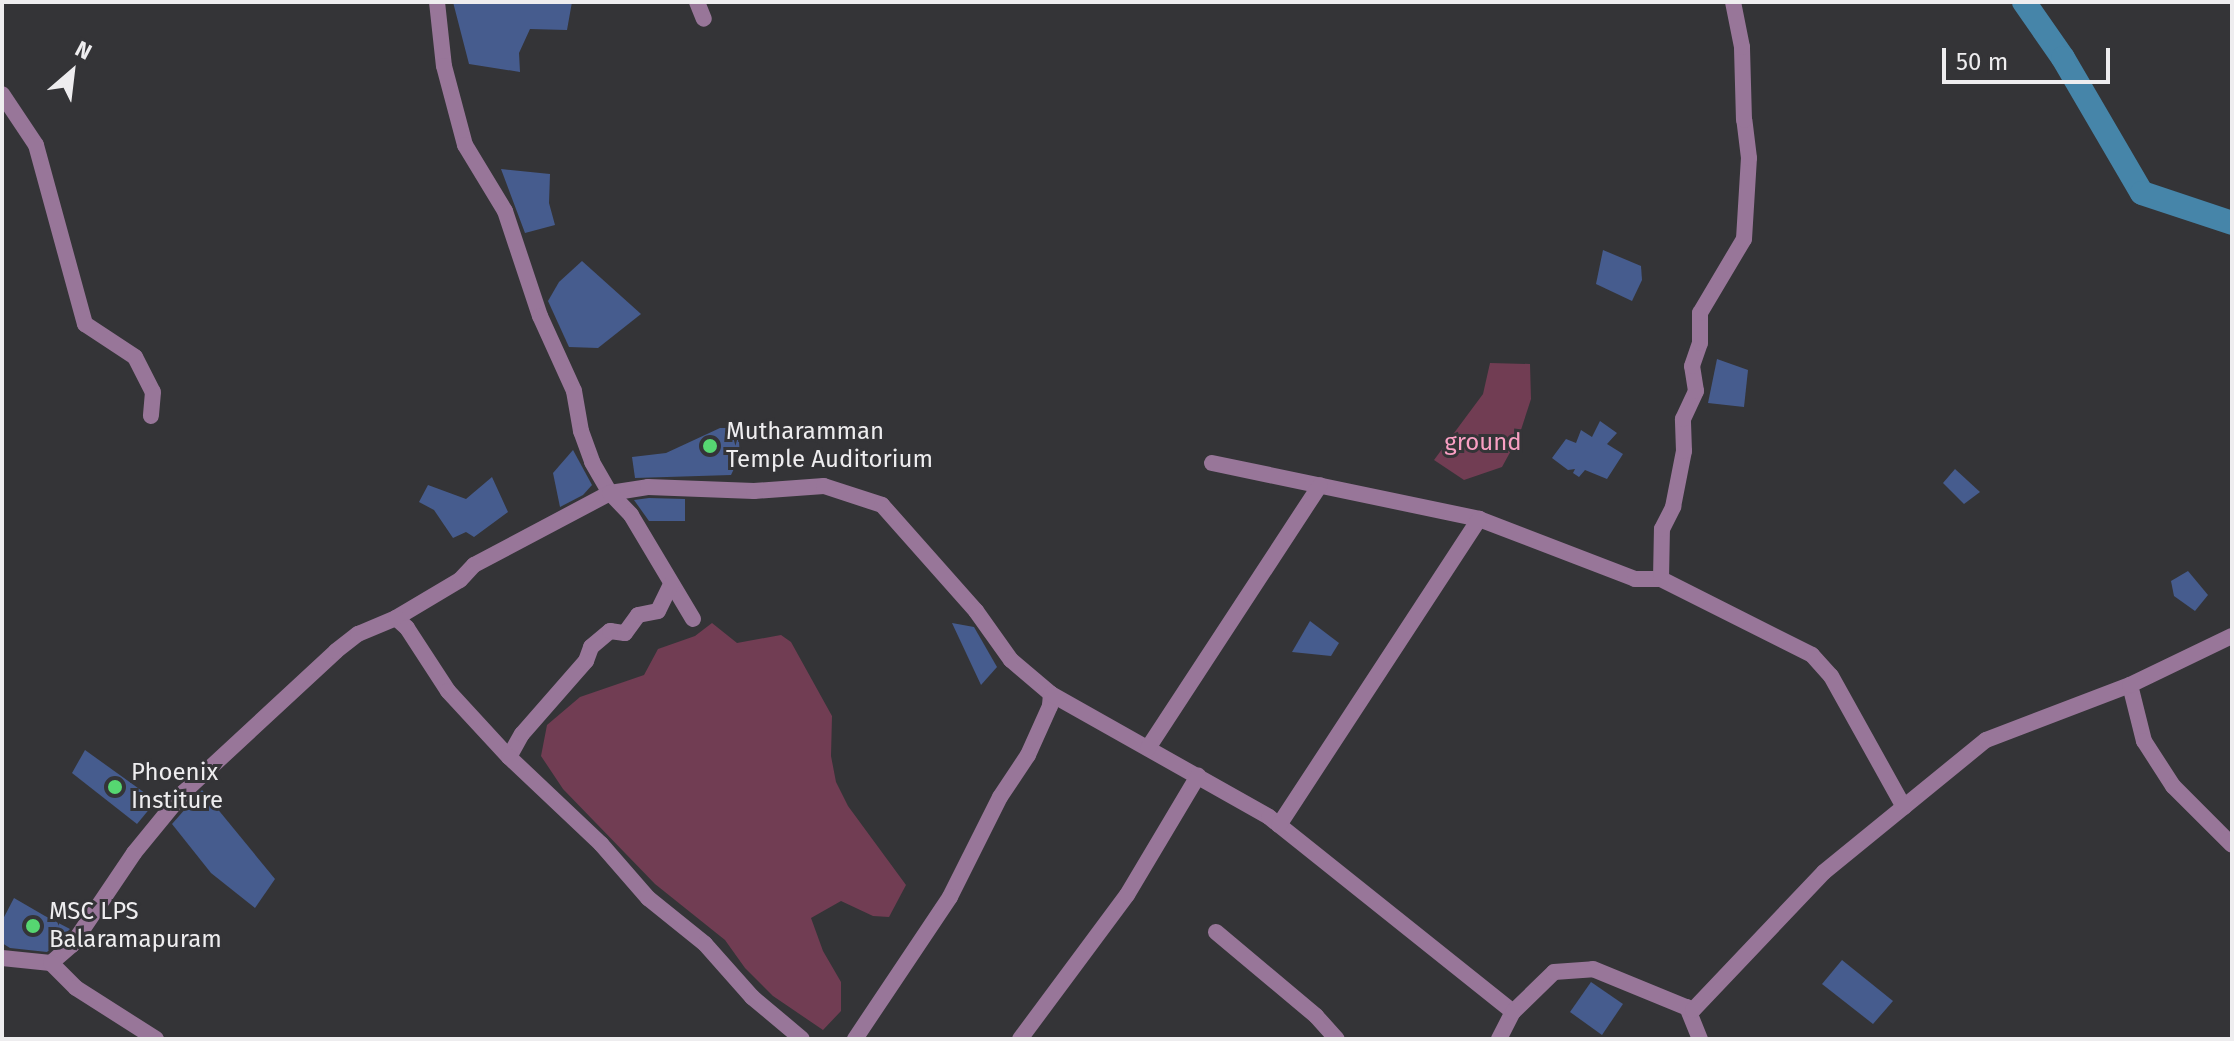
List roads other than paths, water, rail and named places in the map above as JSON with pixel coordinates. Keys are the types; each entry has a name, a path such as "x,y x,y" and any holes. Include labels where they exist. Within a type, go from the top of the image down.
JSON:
{"street":[{"path":"437,2 441,52 465,145 505,211 540,316 574,391 581,431 592,462 610,493 631,515 693,619"},
{"path":"697,2 704,19"},
{"path":"1661,579 1662,529 1673,507 1684,451 1683,419 1696,391 1692,366 1700,343 1700,313 1744,239 1749,158 1744,120 1742,47 1733,2"},
{"path":"2,94 36,145 85,324 135,357 153,392 151,416"},
{"path":"1212,463 1479,519 1635,579 1661,579 1812,655 1831,676 1904,807"},
{"path":"1148,748 1320,485"},
{"path":"51,963 72,945 134,853 184,792 358,634 396,618 460,580 474,565 610,493 648,487 754,491 824,486 882,505 976,611 1011,660 1051,694 1279,825 1513,1012"},
{"path":"1279,825 1479,519"},
{"path":"509,757 522,734 586,661 591,647 610,631 625,633 638,615 658,611 671,584"},
{"path":"396,618 407,628 448,691 509,757 601,844 648,898 705,944 752,997 802,1039"},
{"path":"1499,1039 1513,1012 1554,972 1593,969 1693,1010 1824,872 1986,740 2130,685 2232,636"},
{"path":"2130,685 2144,741 2173,786 2232,845"},
{"path":"855,1039 950,897 1000,797 1028,755 1050,706 1051,694"},
{"path":"1020,1039 1127,895 1198,776"},
{"path":"1216,932 1316,1016 1337,1039"},
{"path":"2,958 51,963 76,988 156,1039"},
{"path":"1687,1007 1700,1039"}],"waterway":[{"path":"2024,2 2063,58 2142,193 2232,223"}],"place":[{"name":"Mutharamman Temple Auditorium","path":"710,446"},
{"name":"Phoenix Institure","path":"115,787"},
{"name":"MSC LPS Balaramapuram","path":"33,926"}],"park label":[{"name":"ground","path":"1483,443"}]}
